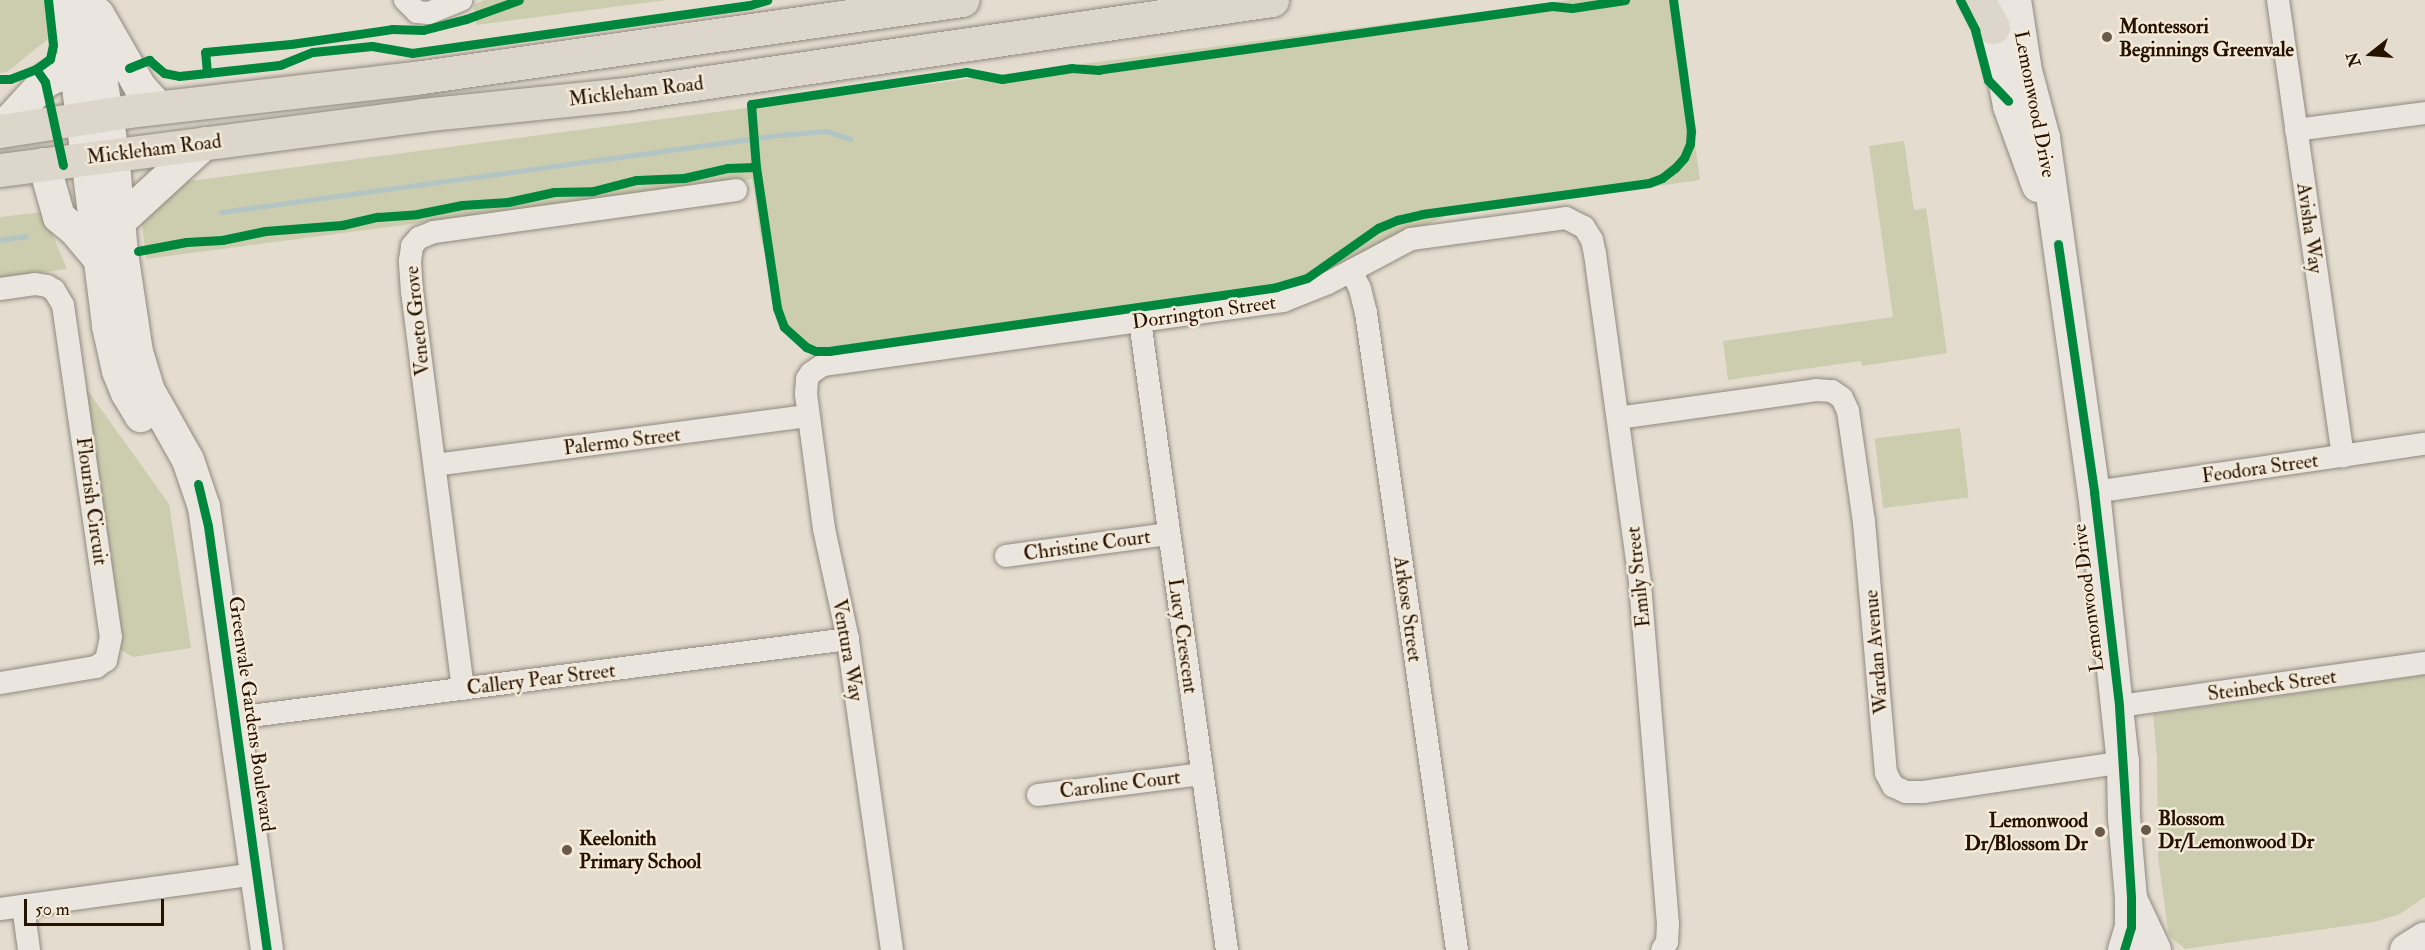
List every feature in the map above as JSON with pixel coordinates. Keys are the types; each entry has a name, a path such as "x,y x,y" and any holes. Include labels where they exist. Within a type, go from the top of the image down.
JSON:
{"main road":[{"name":"Mickleham Road","path":"0,131 159,108 415,78 962,0"},
{"name":"Mickleham Road","path":"0,170 205,142 625,94 1272,0"}],"street":[{"path":"67,0 74,59 94,117"},
{"path":"89,0 94,117"},
{"path":"89,0 140,87 159,108"},
{"path":"405,0 417,12 429,13 462,0"},
{"name":"Lemonwood Drive","path":"2015,0 2026,71 2044,138 2094,492 2119,706 2124,817 2131,898 2131,927 2124,950"},
{"name":"Avisha Way","path":"2278,0 2343,456"},
{"name":"Lemonwood Drive","path":"1986,9 2009,106 2058,244"},
{"path":"0,131 45,82 55,77 74,59"},
{"path":"2296,130 2425,112"},
{"name":"Greenvale Gardens Boulevard","path":"94,117 100,156 118,223 132,329 142,373 161,417 188,460 198,484 208,526 267,950"},
{"path":"118,223 205,142"},
{"name":"Greenvale Gardens Boulevard","path":"100,156 97,256 112,350 127,393 153,433 198,484"},
{"path":"44,164 59,217 74,229 97,256"},
{"name":"Veneto Grove","path":"463,689 410,275 410,253 419,238 443,230 736,190"},
{"name":"Dorrington Street","path":"830,364 1283,301 1351,271 1411,239 1566,218"},
{"name":"Emily Street","path":"1566,218 1584,226 1592,240 1618,418 1643,618 1668,924 1667,942 1662,950"},
{"name":"Arkose Street","path":"1351,271 1360,289 1366,313 1457,950"},
{"name":"Flourish Circuit","path":"0,289 35,284 46,286 54,290 63,305 111,637 108,654 96,668 0,683"},
{"name":"Lucy Crescent","path":"1140,321 1227,950"},
{"name":"Ventura Way","path":"830,364 817,367 807,379 808,417 828,552 848,639 892,950"},
{"name":"Wardan Avenue","path":"1618,418 1825,390 1838,394 1845,402 1864,522 1885,762 1888,778 1893,786 1906,792 1923,792 2123,762"},
{"name":"Palermo Street","path":"435,465 808,417"},
{"name":"Feodora Street","path":"2094,492 2425,444"},
{"name":"Christine Court","path":"1006,556 1168,534"},
{"name":"Callery Pear Street","path":"235,718 848,639"},
{"name":"Steinbeck Street","path":"2119,706 2425,663"},
{"name":"Caroline Court","path":"1038,795 1202,774"},
{"path":"0,909 256,874"},
{"name":"Lemonwood Drive","path":"2131,898 2155,950"},
{"path":"23,906 29,950"},
{"path":"2406,950 2425,938"}],"green space":[{"path":"0,0 44,0 48,39 7,72 0,73"},
{"path":"484,0 667,0 476,25 474,5"},
{"path":"1570,0 1675,0 1700,180 1446,216 1396,238 1325,277 824,348 809,344 787,324 761,240 752,179 146,259 141,215 159,185"},
{"path":"1904,141 1914,210 1926,208 1947,353 1862,366 1861,361 1728,380 1723,341 1893,317 1869,146"},
{"path":"43,212 67,269 0,278 0,217"},
{"path":"83,384 169,504 191,648 133,657 121,650"},
{"path":"1960,428 1969,497 1883,508 1875,438"},
{"path":"2425,675 2425,897 2400,914 2374,922 2185,949 2169,936 2158,858 2157,758 2153,714"}],"waterway":[{"path":"221,212 779,135 826,131 851,139"},
{"path":"0,240 26,236"}],"cycle path":[{"path":"0,79 10,79 36,69 50,59 53,45 48,0"},
{"path":"129,68 149,60 164,73 179,76 207,73 205,52 291,44 392,29 423,30 466,19 519,0"},
{"path":"207,73 280,65 313,52 372,46 412,53 750,5 767,0"},
{"path":"1625,0 1572,8 1552,6 1099,70 1072,68 1002,79 966,72 751,104 756,167 777,308 784,327 806,347 816,351 829,351 1276,287 1307,278 1378,228 1397,220 1422,214 1649,183 1662,178 1675,168 1684,158 1690,144 1691,131 1673,0"},
{"path":"1960,0 1975,30 1988,80 2008,101"},
{"path":"36,69 45,82 63,165"},
{"path":"138,251 186,242 222,240 265,231 342,225 378,217 417,214 462,205 508,202 554,192 593,191 636,180 684,178 727,168 756,167"},
{"path":"2058,244 2094,492 2119,706 2131,898 2131,927 2124,950"},
{"path":"198,484 208,526 267,950"}],"place":[{"name":"Montessori Beginnings Greenvale","path":"2107,37"},
{"name":"Blossom Dr/Lemonwood Dr","path":"2146,830"},
{"name":"Lemonwood Dr/Blossom Dr","path":"2100,832"},
{"name":"Keelonith Primary School","path":"567,850"}]}
